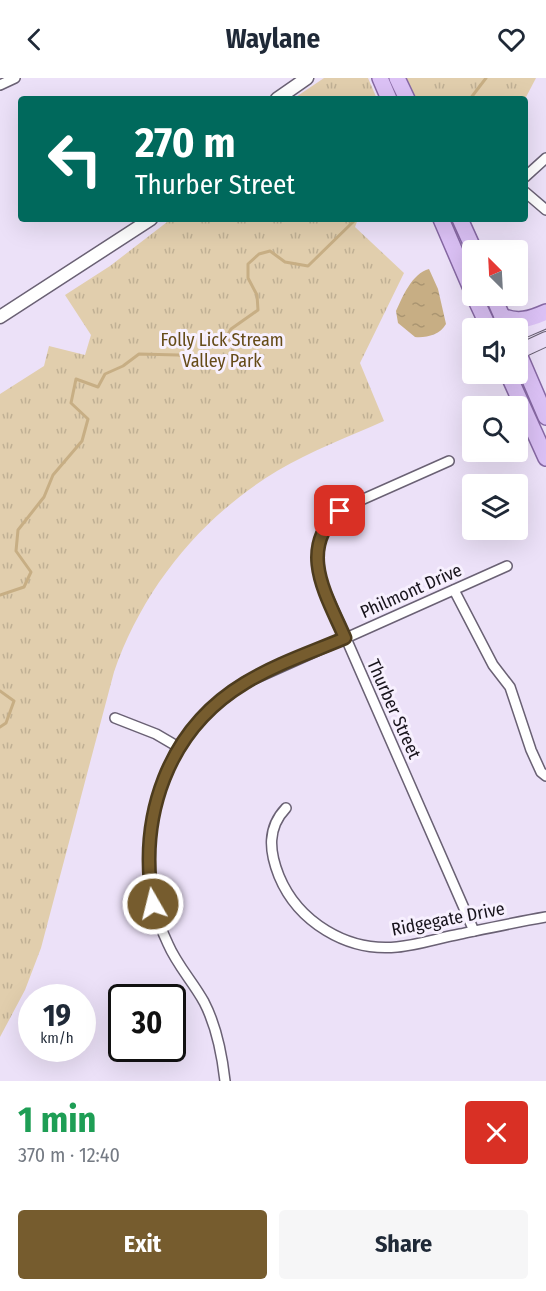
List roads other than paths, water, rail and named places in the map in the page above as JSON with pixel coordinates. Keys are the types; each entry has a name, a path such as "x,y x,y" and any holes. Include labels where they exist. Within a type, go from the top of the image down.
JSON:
{"main road":[{"path":"380,78 388,96"},
{"path":"397,78 406,96"},
{"path":"442,222 462,268"},
{"path":"461,222 469,240"},
{"path":"528,319 546,312"},
{"path":"528,329 546,321"},
{"path":"528,347 546,339"},
{"path":"528,375 546,417"},
{"path":"513,384 546,458"}],"street":[{"path":"0,85 15,78"},
{"path":"281,96 307,78"},
{"path":"528,174 546,158"},
{"path":"528,195 546,210"},
{"path":"0,317 146,222"},
{"name":"Thurber Street","path":"449,461 350,505 334,516 327,525 318,548 317,568 345,638 474,931"},
{"name":"Philmont Drive","path":"225,1081 219,1041 212,1019 168,946 156,916 150,883 149,840 152,817 164,779 180,748 208,712 243,684 507,566"},
{"path":"454,590 493,666 510,687 531,750 541,771 546,776"},
{"path":"115,718 156,734 180,748"},
{"name":"Ridgegate Drive","path":"286,808 279,816 271,834 273,859 286,891 307,917 320,927 349,942 382,948 398,947 546,917"}],"water":[{"path":"429,269 438,289 446,324 432,335 415,337 398,323 396,311 413,281 423,271"}],"waterway":[{"path":"472,96 486,78"},
{"path":"0,595 24,587 31,572 16,551 18,530 44,497 53,475 82,441 88,419 71,403 76,379 98,387 105,374 123,366 139,354 178,355 214,362 231,355 234,345 227,336 231,329 258,310 257,295 248,278 248,264 259,254 270,251 285,262 308,266 353,222"},
{"path":"0,691 14,701 6,723 0,727"}],"park label":[{"name":"Folly Lick Stream Valley Park","path":"222,350"}]}
